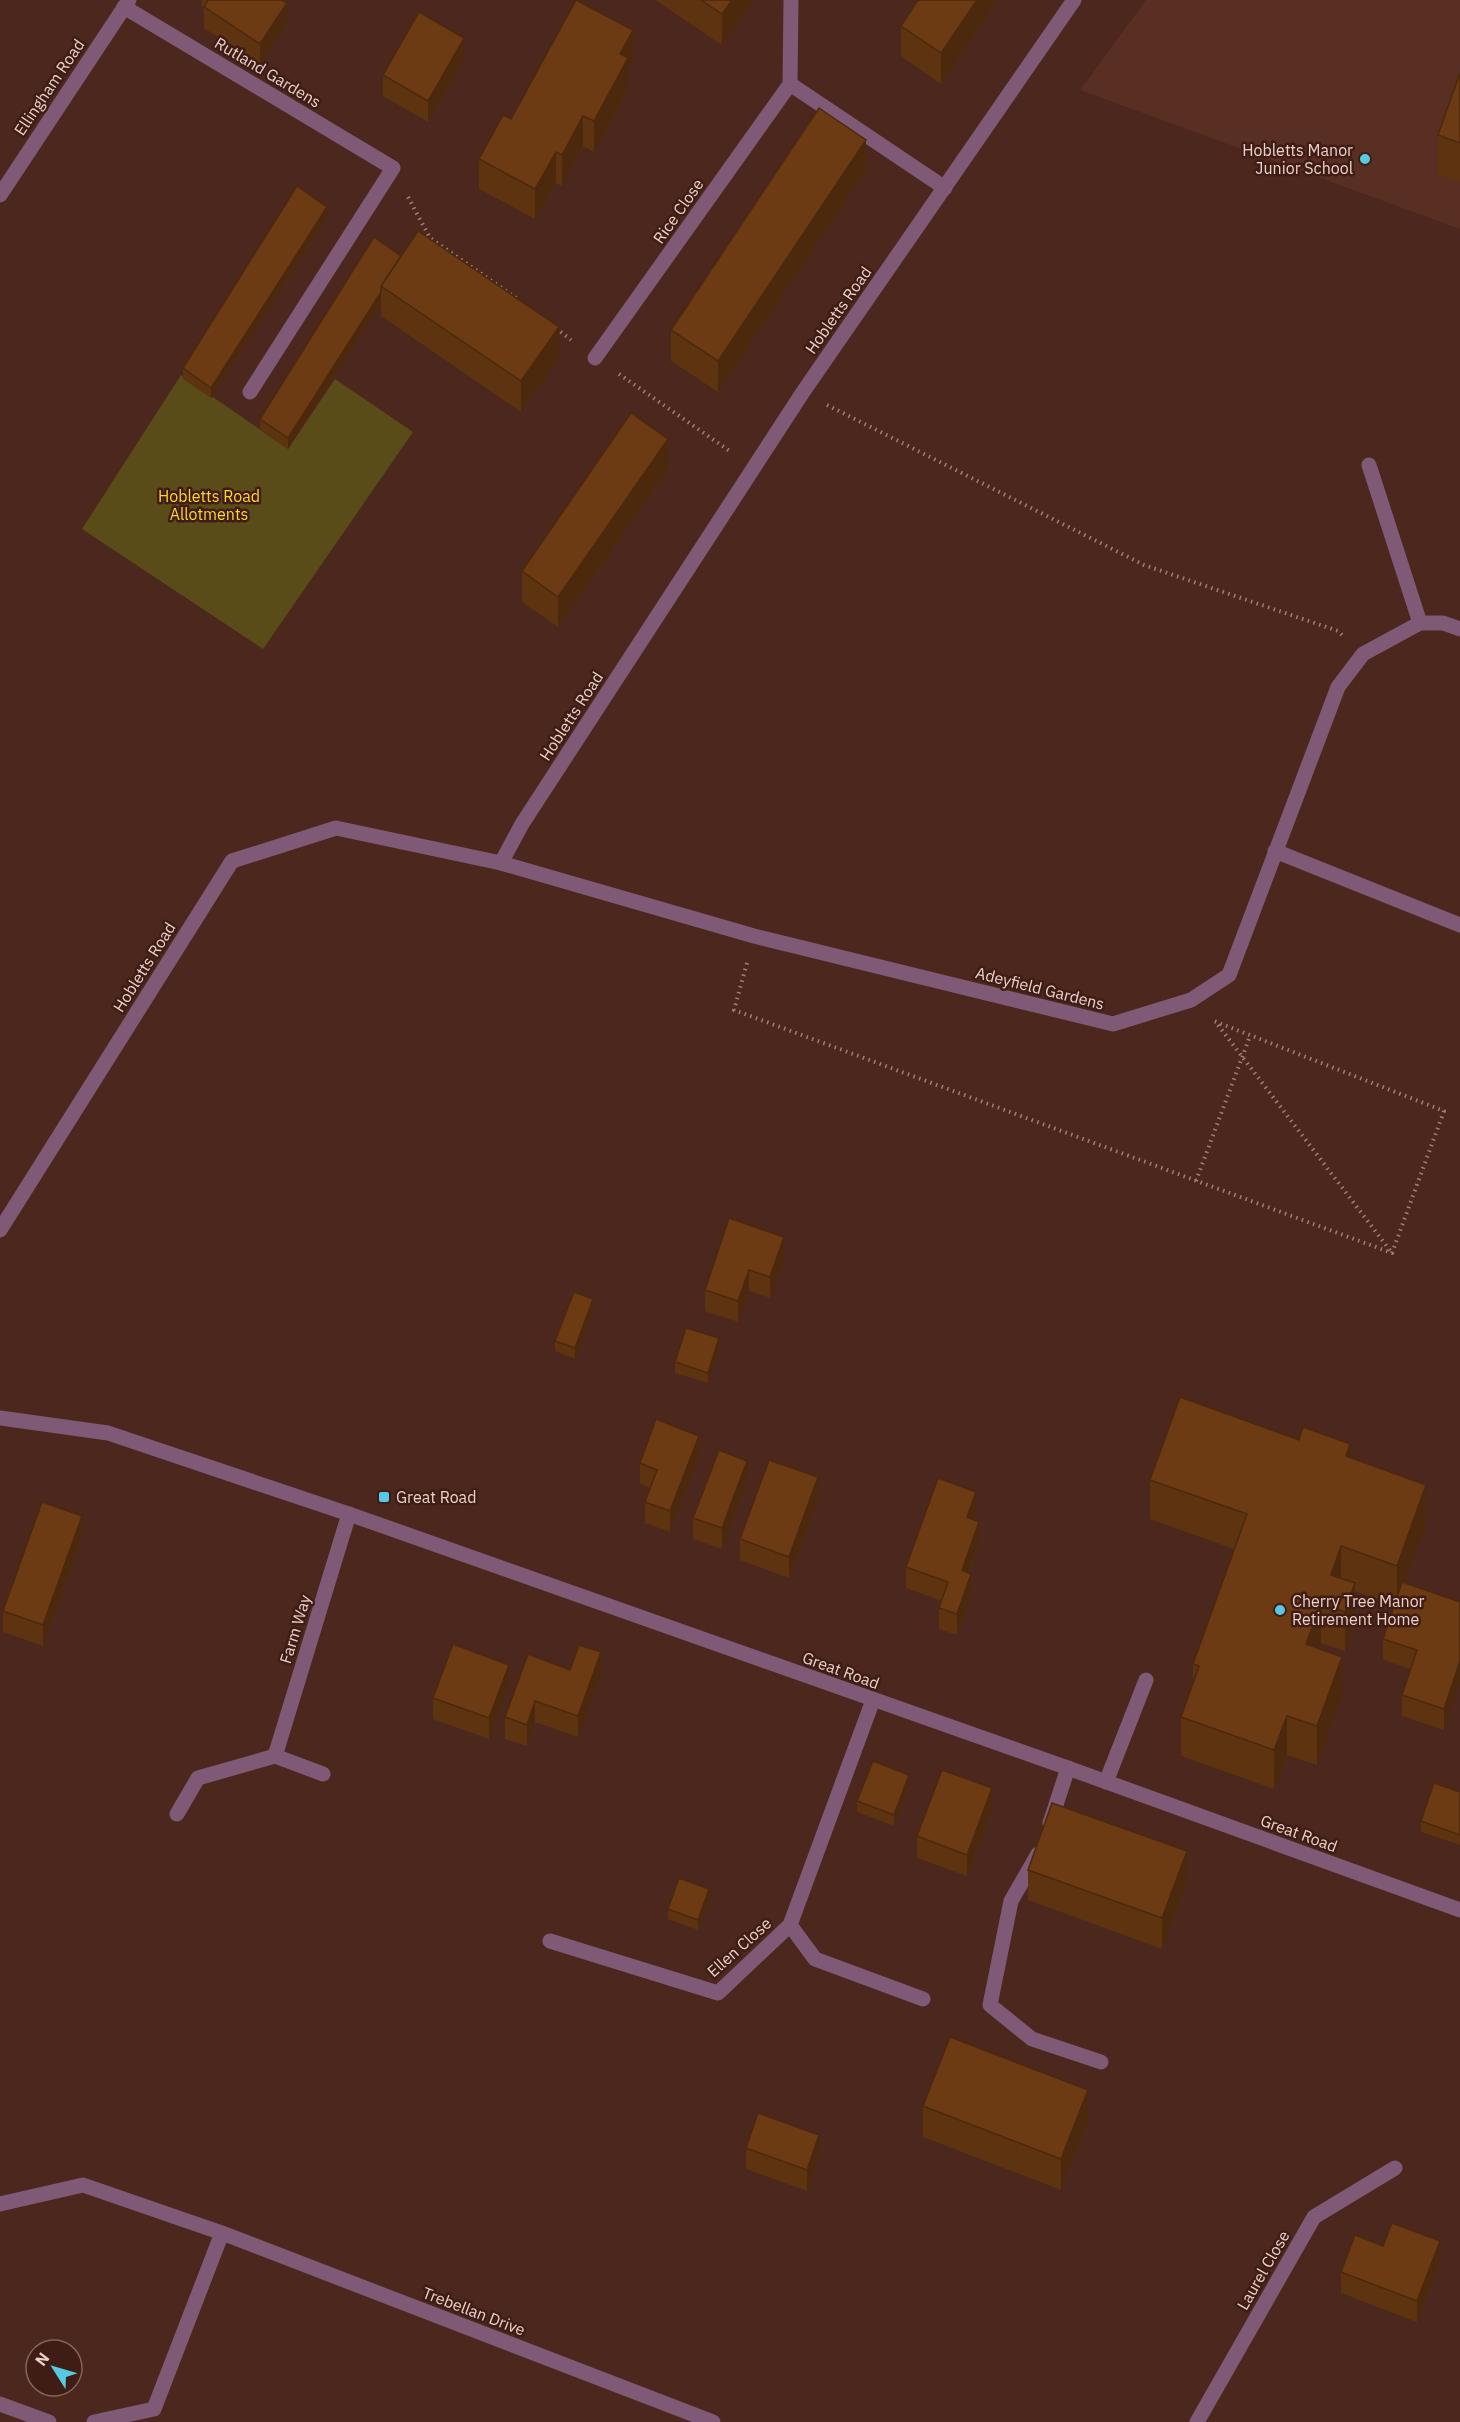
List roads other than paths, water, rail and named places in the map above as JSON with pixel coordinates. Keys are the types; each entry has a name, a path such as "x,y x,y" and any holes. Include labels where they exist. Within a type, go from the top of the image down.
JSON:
{"street":[{"path":"791,0 790,84 945,188"},
{"name":"Hobletts Road","path":"0,1230 232,861 336,828 501,863 522,824 803,392 1074,0"},
{"name":"Rutland Gardens","path":"127,4 393,168 250,392"},
{"name":"Ellingham Road","path":"0,195 127,4"},
{"name":"Rice Close","path":"595,358 790,84"},
{"path":"1369,465 1420,623 1443,623 1460,629"},
{"name":"Adeyfield Gardens","path":"501,863 754,936 1113,1024 1191,1000 1229,975 1338,687 1363,654 1420,623"},
{"path":"1275,851 1460,925"},
{"name":"Great Road","path":"0,1418 108,1434 349,1514 1068,1768 1460,1910"},
{"name":"Farm Way","path":"275,1756 349,1514"},
{"path":"1106,1782 1146,1680"},
{"name":"Ellen Close","path":"550,1941 718,1993 790,1925 873,1700"},
{"path":"177,1814 198,1778 275,1756 324,1774"},
{"path":"1068,1768 1044,1840 1011,1901 990,2005 1032,2039 1101,2062"},
{"path":"790,1925 815,1959 923,1999"},
{"name":"Laurel Close","path":"1197,2422 1314,2217 1395,2168"},
{"name":"Trebellan Drive","path":"0,2204 83,2185 222,2233 713,2422"},
{"path":"94,2422 154,2409 222,2233"},
{"path":"0,2404 49,2422"}],"place":[{"name":"Hobletts Manor Junior School","path":"1365,159"},
{"name":"Great Road","path":"384,1497"},
{"name":"Cherry Tree Manor Retirement Home","path":"1280,1610"}],"park label":[{"name":"Hobletts Road Allotments","path":"209,505"}]}
